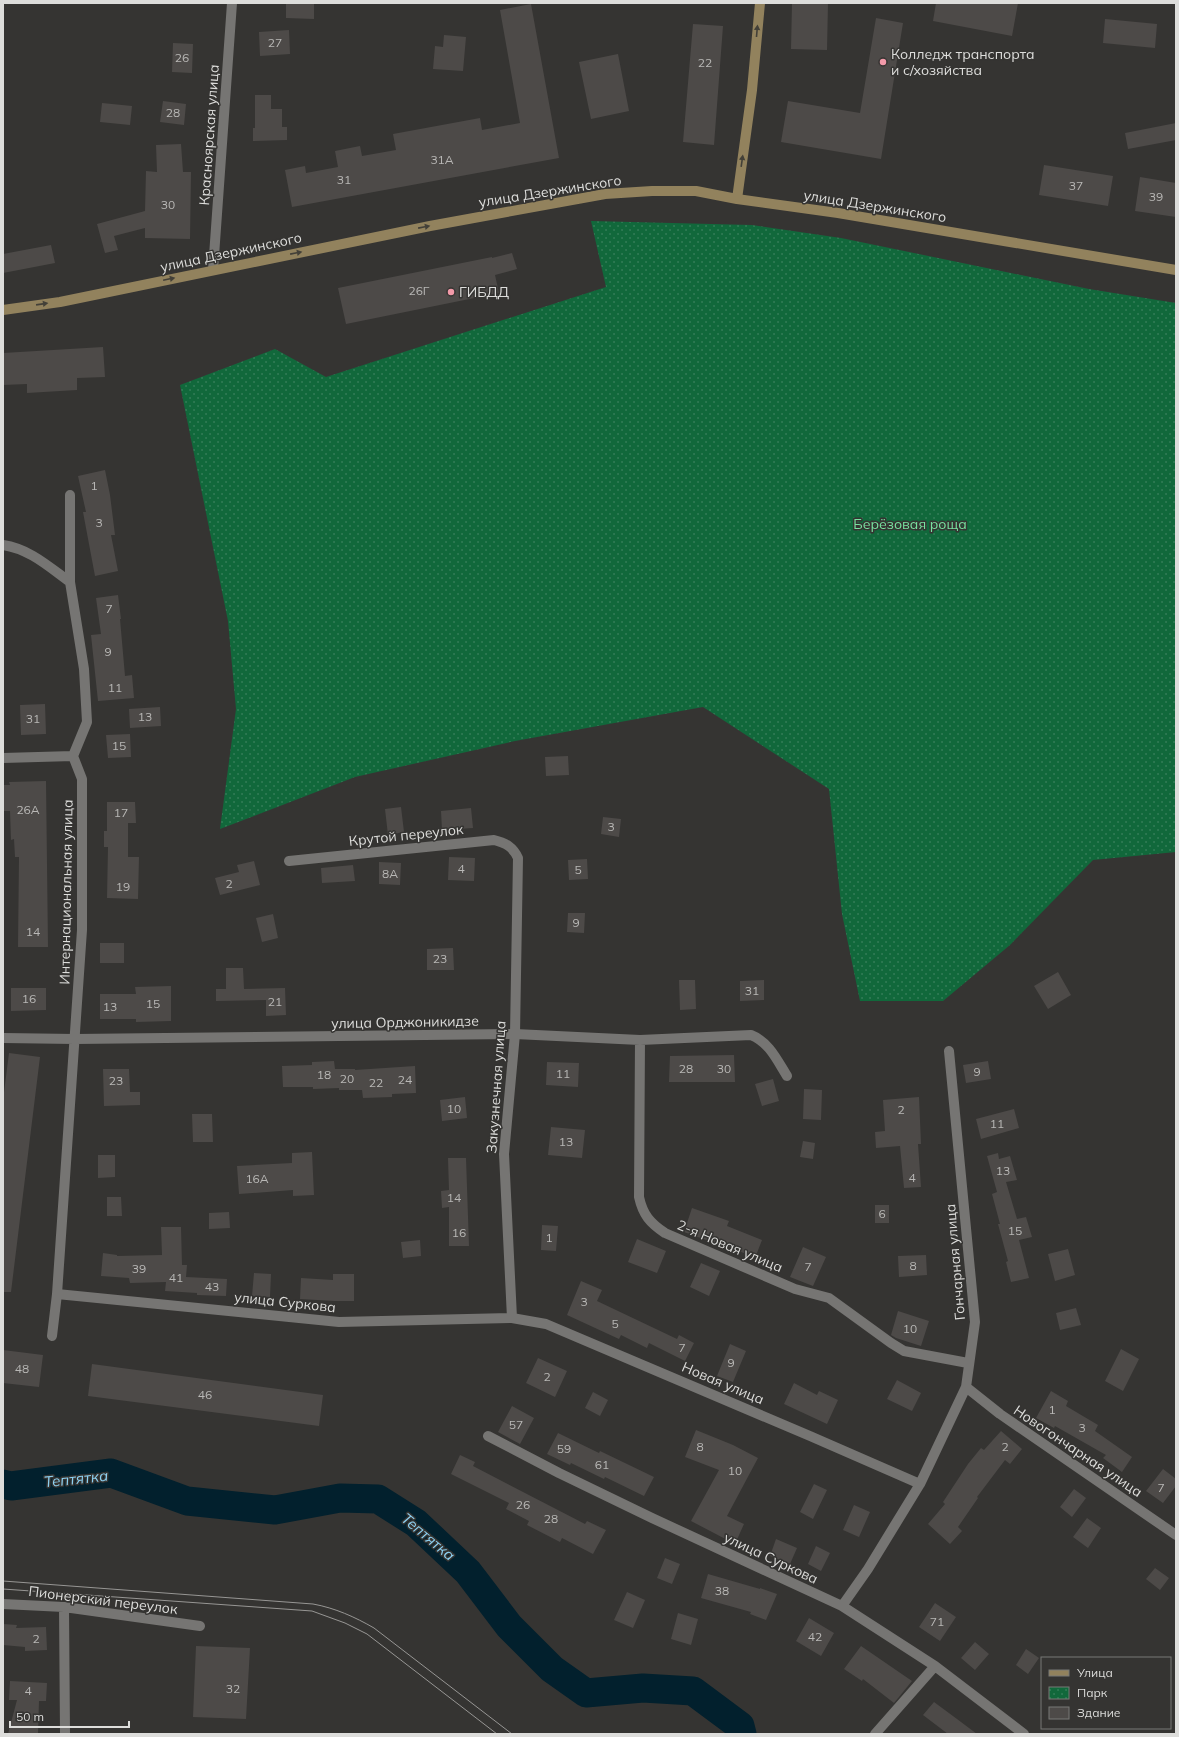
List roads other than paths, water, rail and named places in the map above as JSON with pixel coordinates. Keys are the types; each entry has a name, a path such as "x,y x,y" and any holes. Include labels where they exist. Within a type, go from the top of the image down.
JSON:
{"main road":[{"path":"737,199 752,90 760,3"},
{"name":"улица Дзержинского","path":"3,310 60,302 430,226 605,194 696,191 737,199 838,214 1176,270"}],"street":[{"name":"Красноярская улица","path":"213,270 232,3"},
{"path":"3,758 73,756 87,722 84,670 70,582 70,495"},
{"path":"3,545 16,547 30,554 70,582"},
{"name":"Интернациональная улица","path":"52,1336 57,1294 76,1039 82,930 82,779 73,756"},
{"name":"Крутой переулок","path":"289,861 494,840 505,843 515,850 518,858"},
{"name":"Закузнечная улица","path":"512,1318 504,1154 515,1034 518,858"},
{"name":"улица Орджоникидзе","path":"3,1038 76,1039 515,1034 640,1040 751,1036 759,1038 767,1045 787,1076"},
{"name":"2-я Новая улица","path":"640,1040 639,1197 645,1216 652,1224 665,1233 795,1289 829,1298 890,1344 904,1351 968,1363"},
{"name":"Гончарная улица","path":"842,1606 868,1569 920,1484 966,1387 968,1363 975,1322 949,1051"},
{"name":"улица Суркова","path":"57,1294 339,1322 512,1318"},
{"name":"Новая улица","path":"512,1318 546,1324 571,1334 920,1484"},
{"name":"Новогончарная улица","path":"966,1387 1000,1414 1176,1535"},
{"name":"улица Суркова","path":"488,1436 559,1473 652,1518 842,1606 935,1666 1024,1734"},
{"name":"Пионерский переулок","path":"3,1604 64,1607 200,1626"},
{"path":"64,1607 65,1734"},
{"path":"875,1734 935,1666"}],"waterway":[{"name":"Тептятка","path":"3,1484 11,1486 111,1473 187,1501 275,1510 340,1498 378,1499 416,1523 468,1572 509,1626 552,1669 586,1693 643,1688 693,1691 740,1726 742,1734"}],"tram line":[{"path":"3,1581 313,1604 337,1610 374,1628 512,1734"},
{"path":"3,1589 312,1611 345,1623 367,1634 497,1734"}],"place":[{"name":"Колледж транспорта и с/хозяйства","path":"883,62"},
{"name":"ГИБДД","path":"451,292"}],"park label":[{"name":"Берёзовая роща","path":"910,524"}]}
